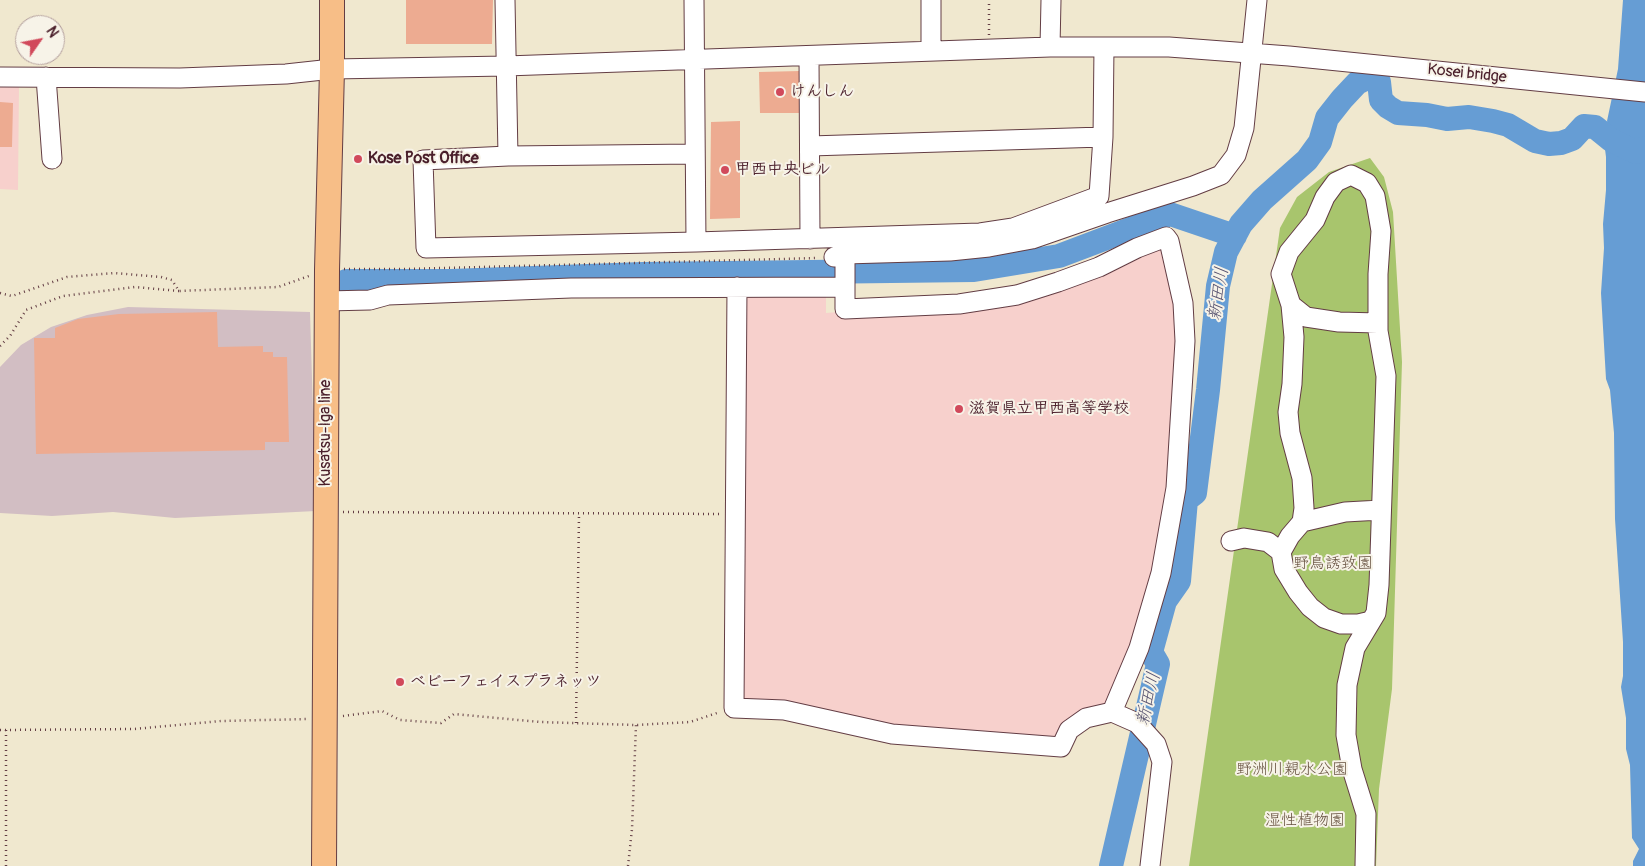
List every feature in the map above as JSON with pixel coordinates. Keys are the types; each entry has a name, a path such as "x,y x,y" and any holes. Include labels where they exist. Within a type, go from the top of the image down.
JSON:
{"main road":[{"name":"Kusatsu-Iga line","path":"324,866 327,285 332,0"}],"street":[{"path":"506,0 508,156"},
{"path":"694,0 696,242"},
{"path":"931,0 931,51"},
{"path":"1050,47 1051,0"},
{"path":"1112,712 1142,639 1161,573 1176,488 1185,341 1183,303 1166,237 1137,248 1099,267 1058,282 1017,295 959,304 845,309 845,284 841,257 950,251 989,247 1032,239 1221,175 1236,155 1244,128 1256,0"},
{"name":"Kosei bridge","path":"0,77 180,78 286,74 332,69 506,66 1050,47 1169,46 1289,56 1645,92"},
{"path":"694,154 508,156 423,160 426,248 810,239 980,233 1013,228 1099,196 1103,137 1104,47"},
{"path":"809,56 810,239"},
{"path":"46,77 52,159"},
{"path":"810,146 1103,137"},
{"path":"1365,866 1366,814 1352,770 1346,735 1347,685 1355,648 1376,613 1380,585 1386,376 1378,323 1378,274 1381,231 1375,196 1367,184 1351,175 1336,182 1325,197 1315,220 1289,252 1280,274 1290,305 1294,336 1292,384 1288,412 1290,433 1302,478 1304,508 1302,522 1290,536 1281,552 1284,570 1298,592 1310,607 1324,618 1341,624 1358,624 1371,621"},
{"path":"327,285 370,300 388,295 571,288 845,284"},
{"path":"737,286 734,708 784,710 892,734 1061,747 1069,730 1086,718 1112,712 1137,723 1156,744 1162,762 1150,866"},
{"path":"1290,305 1306,317 1339,322 1378,323"},
{"path":"1302,522 1345,512 1381,510"},
{"path":"1231,541 1244,538 1262,540 1268,542 1281,552"}],"path":[{"path":"988,49 989,0"},
{"path":"0,346 10,336 26,310 63,296 135,287 179,291 327,285 681,262 841,257"},
{"path":"0,293 12,296 67,277 114,273 161,277 172,280 179,291"},
{"path":"326,512 736,514"},
{"path":"576,723 579,514"},
{"path":"0,730 134,729 221,720 325,718 382,710 400,720 441,723 454,714 540,722 636,725 690,722 734,708"},
{"path":"628,866 632,829 636,725"},
{"path":"6,730 6,866"}],"shaded area":[{"path":"0,86 19,86 18,190 0,189"},
{"name":"滋賀県立甲西高等学校","path":"1166,238 1182,306 1166,506 1152,584 1136,634 1107,705 1056,744 894,727 740,705 744,301 750,292 826,291 826,313 990,300"},
{"path":"128,307 310,312 316,511 175,518 113,512 52,516 0,513 0,367 21,345 51,327 87,315"}],"green space":[{"name":"野洲川親水公園","path":"1370,158 1384,177 1393,212 1402,362 1392,689 1379,789 1376,866 1189,866 1280,228 1297,197 1329,172"}],"water":[{"path":"1623,0 1645,0 1645,866 1633,866 1633,861 1639,849 1632,838 1630,765 1626,749 1626,718 1621,687 1623,676 1623,642 1615,519 1614,433 1610,390 1606,379 1601,293 1606,157 1604,141 1593,133 1588,135 1569,152 1566,149 1588,130 1596,132 1616,145 1620,141 1616,130 1609,127 1607,121 1618,69"}],"building":[{"path":"406,0 493,0 492,44 406,44"},
{"name":"けんしん","path":"800,71 801,113 760,113 759,72"},
{"path":"0,102 13,103 12,147 0,147"},
{"name":"甲西中央ビル","path":"740,121 740,218 710,219 711,122"},
{"path":"217,312 218,347 263,346 263,352 273,352 273,357 287,357 289,442 265,442 265,450 36,454 34,338 55,338 55,328 78,319 119,314"}],"waterway":[{"name":"新田川","path":"1111,866 1158,664 1151,652 1165,601 1179,581 1186,500 1195,493 1208,390 1218,286 1226,252 1241,224 1262,200 1307,160 1320,142 1327,118 1357,83 1365,79 1373,78 1379,82 1381,100 1398,113 1427,115 1447,119 1469,117 1493,121 1508,125 1535,141 1549,144 1561,143 1572,139 1584,126 1595,127 1611,140 1636,152 1645,148"},
{"path":"346,281 451,281 643,274 974,270 1059,256 1170,214 1235,236"}],"place":[{"name":"けんしん","path":"780,92"},
{"name":"Kose Post Office","path":"358,159"},
{"name":"甲西中央ビル","path":"725,170"},
{"name":"滋賀県立甲西高等学校","path":"959,409"},
{"name":"ベビーフェイスプラネッツ","path":"400,682"}],"park label":[{"name":"野鳥誘致園","path":"1333,564"},
{"name":"湿性植物園","path":"1305,821"}]}
